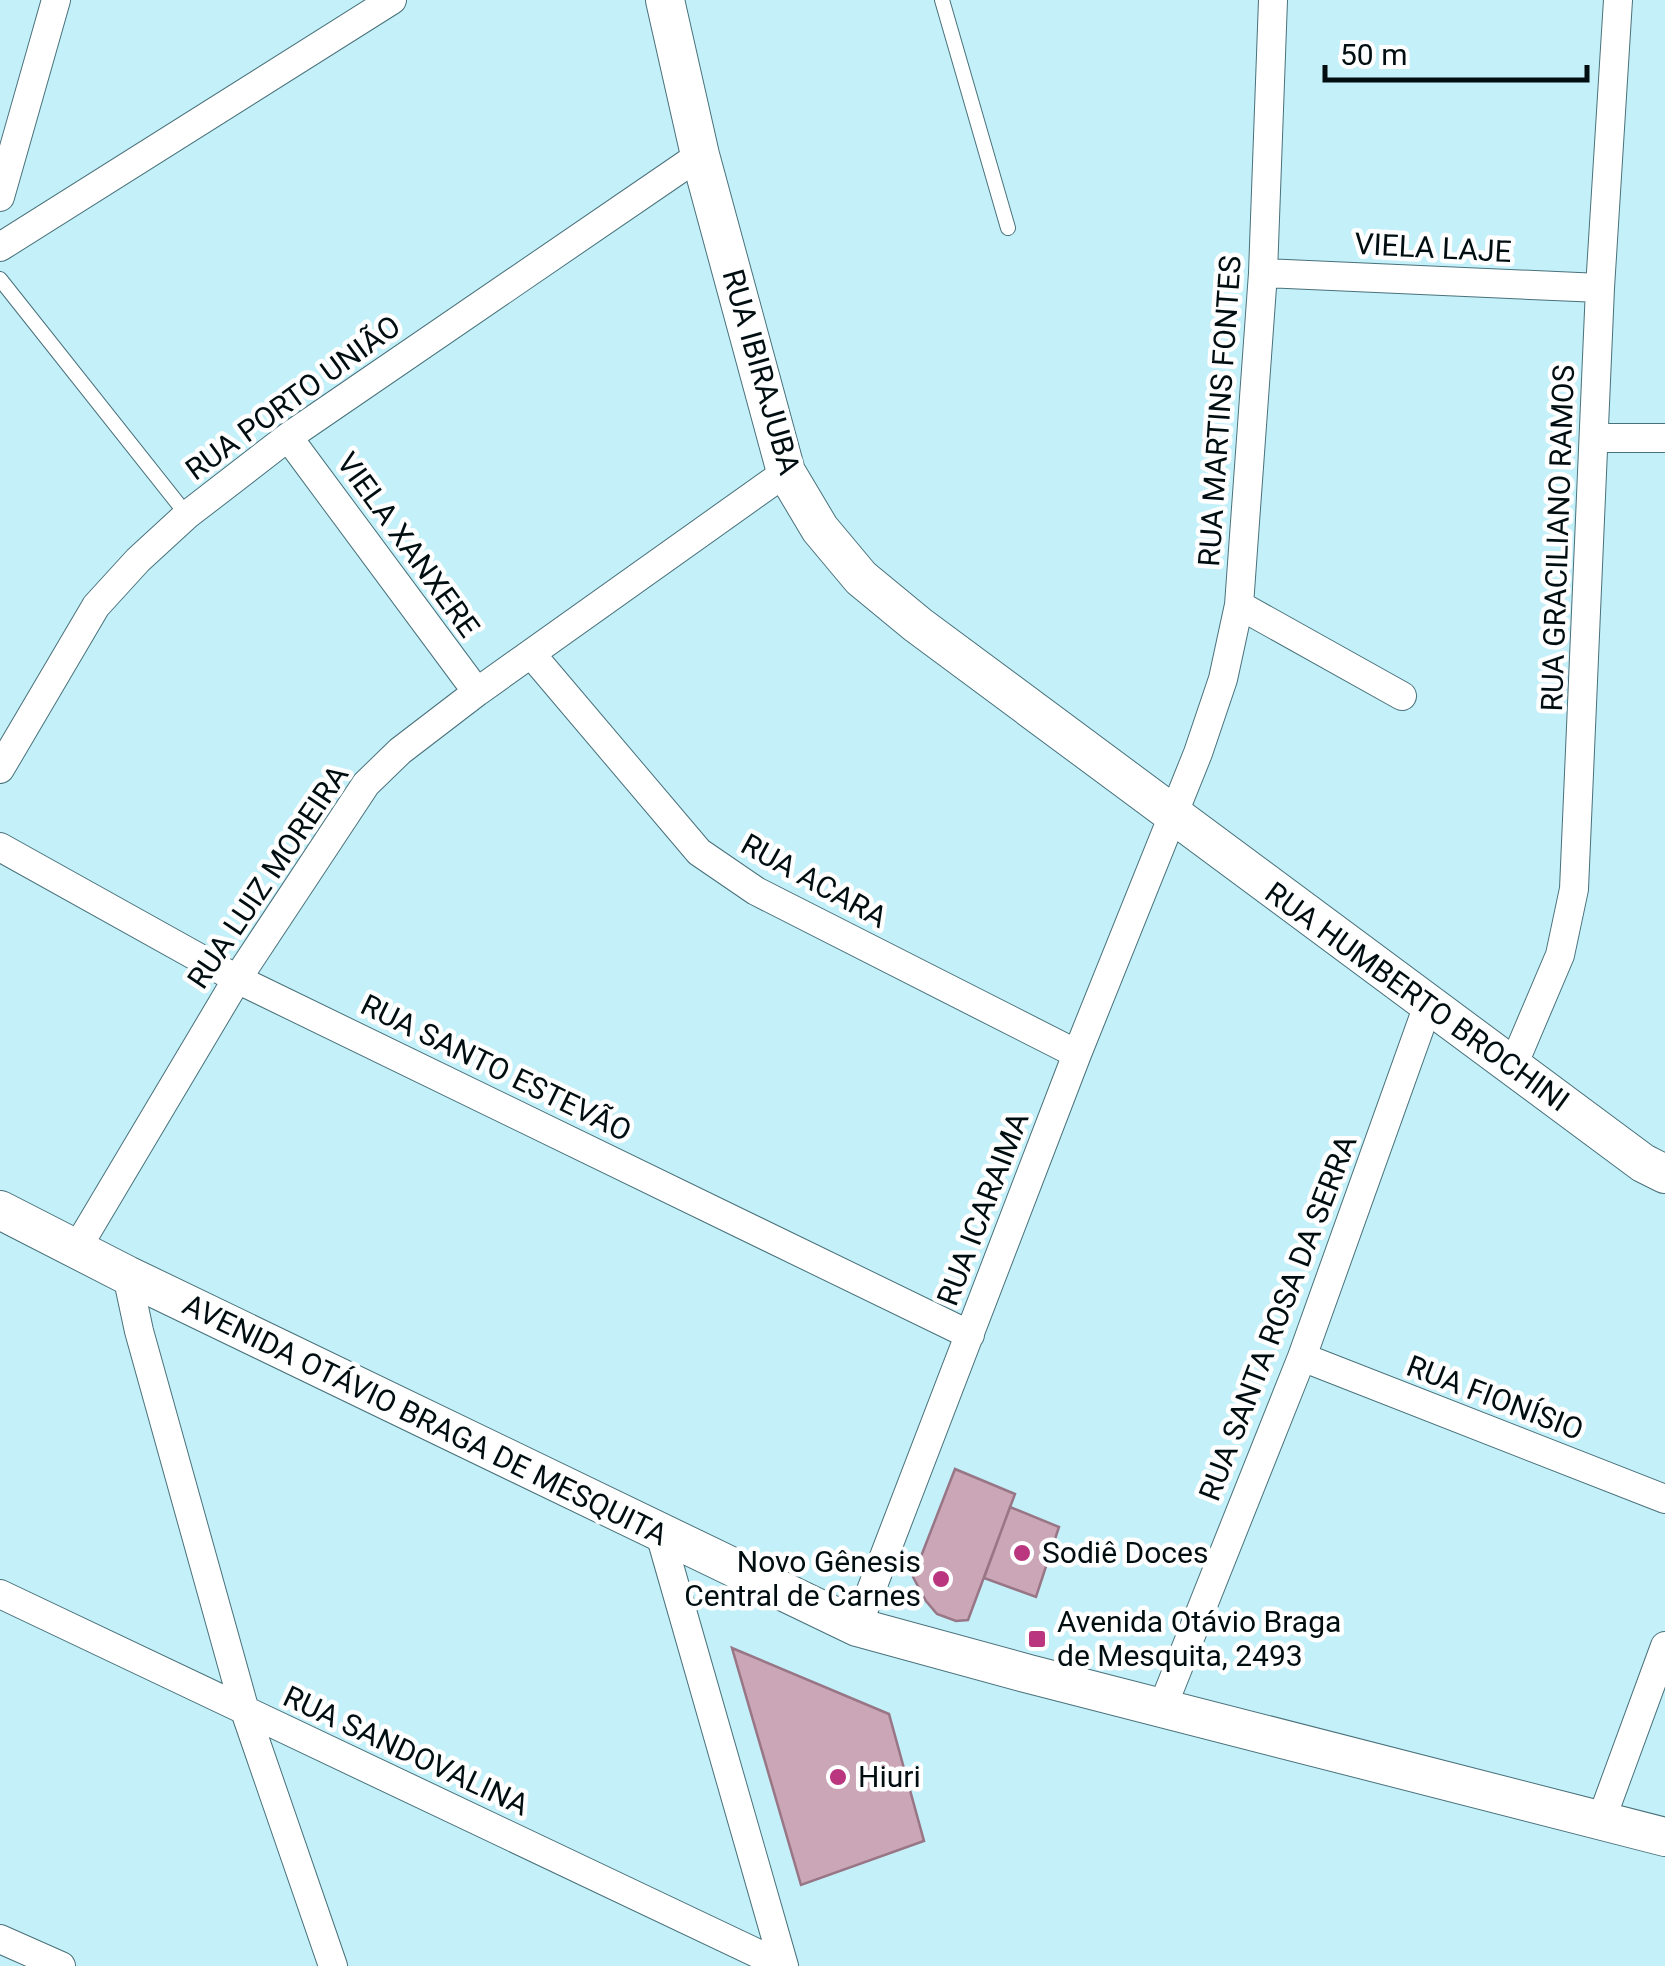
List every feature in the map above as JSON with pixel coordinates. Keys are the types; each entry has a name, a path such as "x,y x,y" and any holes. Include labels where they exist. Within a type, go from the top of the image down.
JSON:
{"main road":[{"name":"RUA IBIRAJUBA","path":"664,0 700,155 786,472 820,529 861,578 918,625 1172,815"},
{"name":"RUA HUMBERTO BROCHINI","path":"1172,815 1512,1068 1665,1174"},
{"name":"AVENIDA OTÁVIO BRAGA DE MESQUITA","path":"0,1210 660,1534 858,1626 1665,1838"}],"street":[{"path":"0,196 56,0"},
{"path":"0,246 392,0"},
{"name":"RUA MARTINS FONTES","path":"1172,815 1223,679 1239,605 1263,273 1273,0"},
{"name":"RUA GRACILIANO RAMOS","path":"1512,1068 1560,955 1574,889 1600,288 1618,0"},
{"name":"RUA PORTO UNIÃO","path":"0,770 96,606 187,515 288,437 700,155"},
{"name":"VIELA LAJE","path":"1263,273 1600,288"},
{"name":"VIELA XANXERE","path":"288,437 476,692"},
{"path":"1596,438 1665,438"},
{"name":"RUA LUIZ MOREIRA","path":"77,1248 237,978 366,784 400,751 476,692 786,472"},
{"path":"1239,605 1402,696"},
{"name":"RUA ACARA","path":"532,655 699,852 756,892 1077,1054"},
{"name":"RUA ICARAIMA","path":"858,1626 1172,815"},
{"name":"RUA SANTO ESTEVÃO","path":"0,848 237,978 970,1335"},
{"name":"RUA SANTA ROSA DA SERRA","path":"1162,1708 1302,1357 1428,1005"},
{"path":"126,1275 244,1711 333,1966"},
{"name":"RUA FIONÍSIO","path":"1302,1357 1665,1499"},
{"path":"660,1534 784,1966"},
{"name":"RUA SANDOVALINA","path":"0,1594 784,1966"},
{"path":"1600,1823 1665,1646"},
{"path":"0,1938 61,1966"}],"lane":[{"path":"942,0 1008,228"},
{"path":"0,279 187,515"}],"building":[{"path":"955,1469 1015,1494 968,1620 956,1621 937,1614 913,1577"},
{"name":"Sodiê Doces","path":"1010,1507 1059,1527 1036,1597 984,1578"},
{"name":"Hiuri","path":"732,1648 889,1714 924,1841 801,1885"}],"place":[{"name":"Sodiê Doces","path":"1022,1553"},
{"name":"Novo Gênesis Central de Carnes","path":"941,1579"},
{"name":"Avenida Otávio Braga de Mesquita, 2493","path":"1037,1639"},
{"name":"Hiuri","path":"838,1777"}]}
